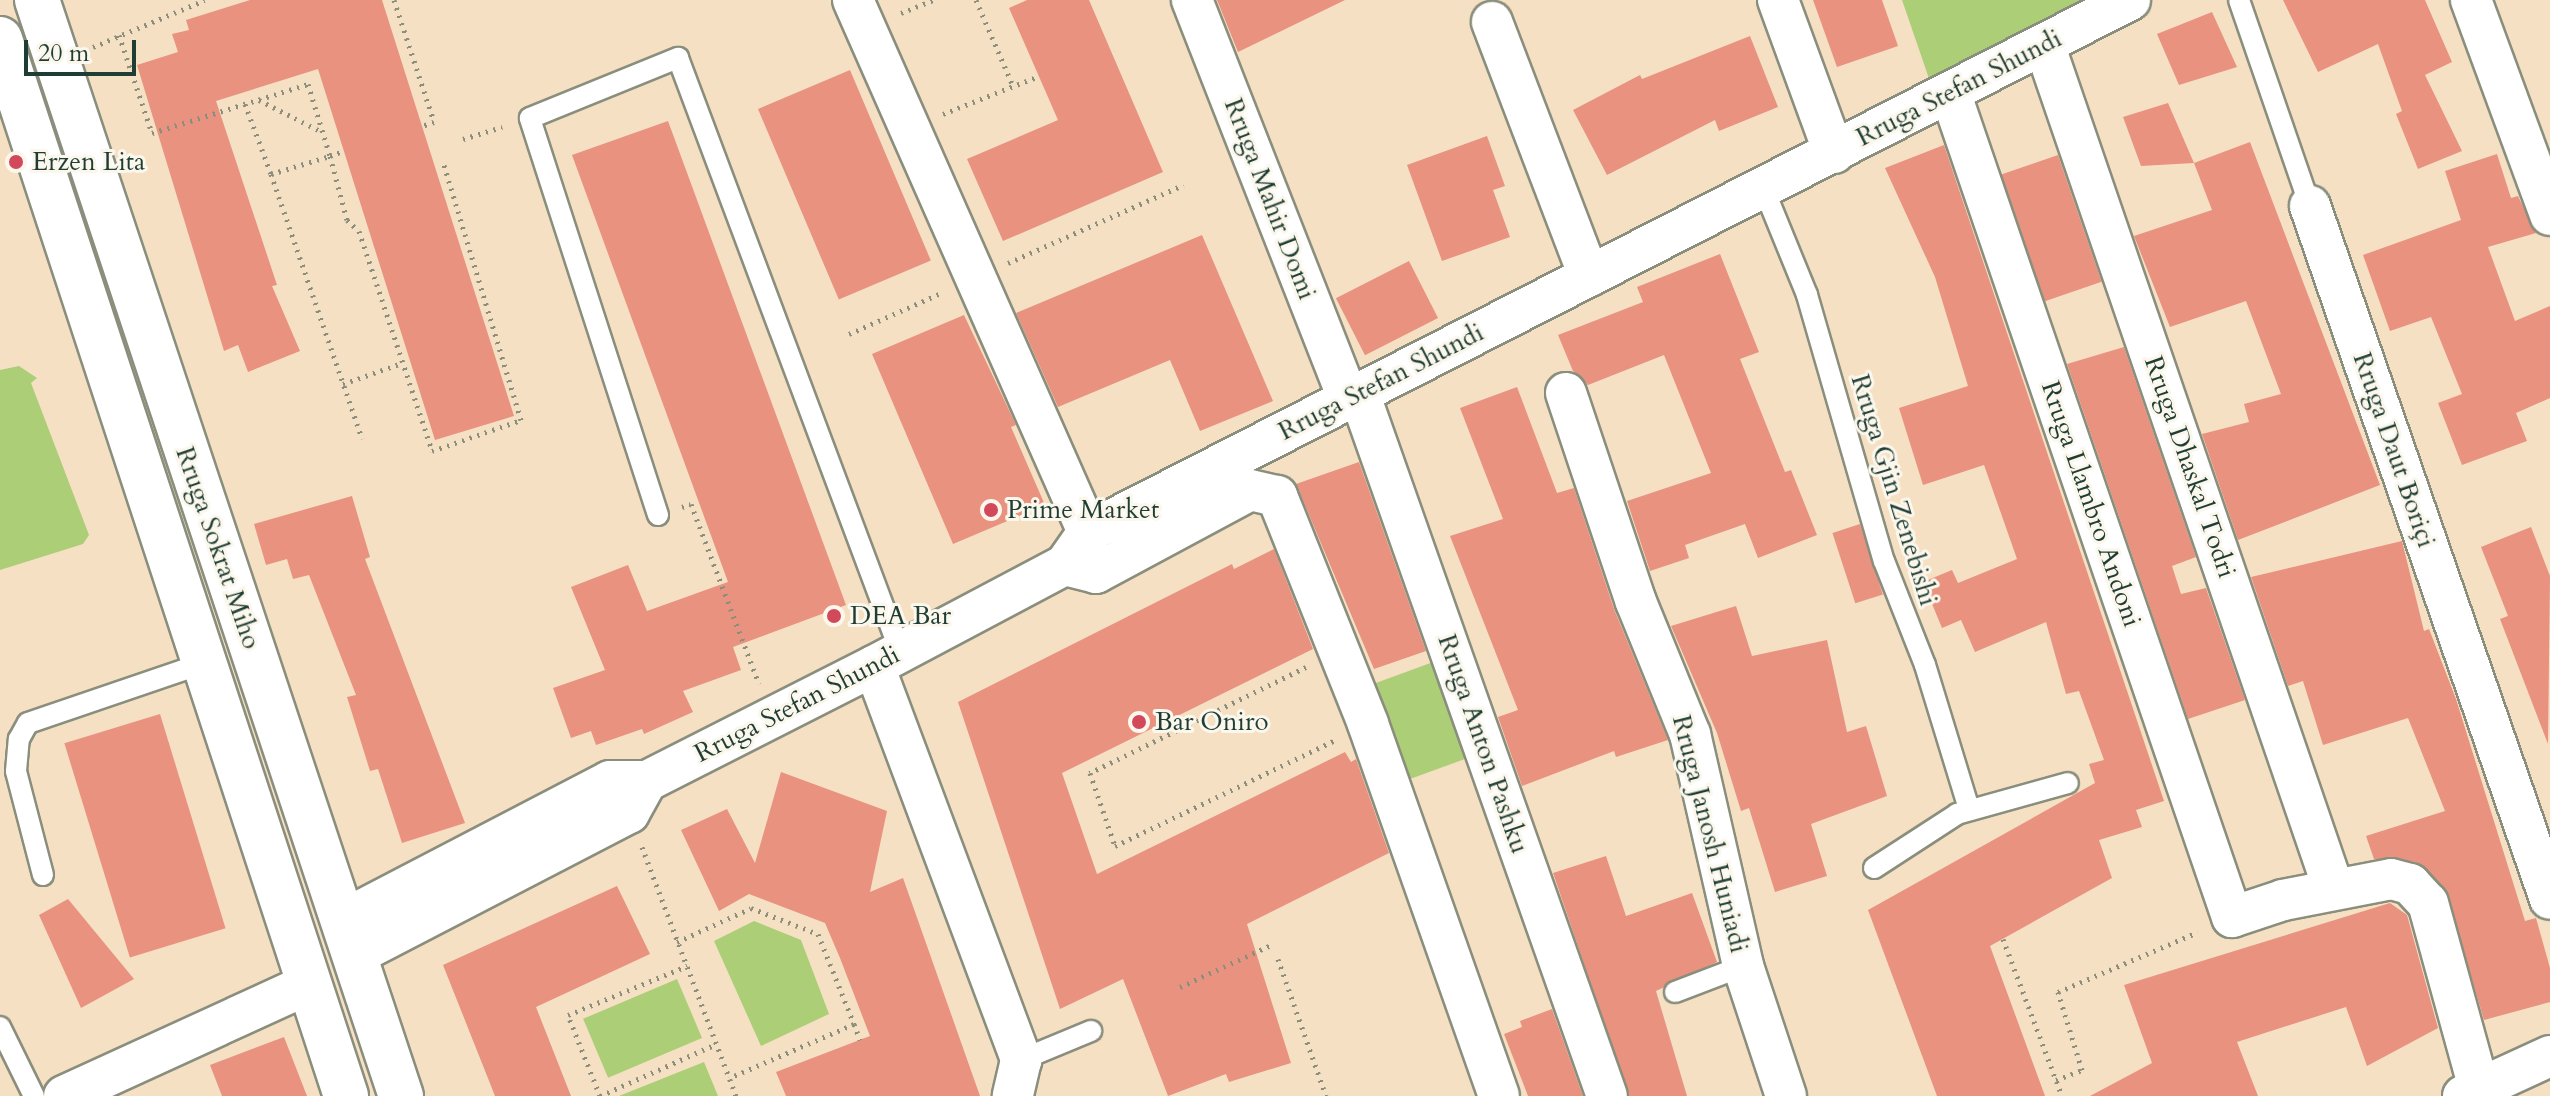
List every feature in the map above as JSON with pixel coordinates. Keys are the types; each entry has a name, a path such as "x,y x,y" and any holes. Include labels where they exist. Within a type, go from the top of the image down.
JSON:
{"main road":[{"path":"0,13 15,0"},
{"name":"Rruga Sokrat Miho","path":"37,0 401,1096"},
{"name":"Rruga Sokrat Miho","path":"0,39 346,1096"},
{"path":"309,984 349,938"}],"street":[{"path":"853,0 1088,532"},
{"name":"Rruga Mahir Domi","path":"1192,0 1354,395"},
{"path":"1778,0 1834,153"},
{"path":"2471,0 2539,151 2550,215"},
{"name":"Rruga Stefan Shundi","path":"349,938 638,797 887,658 1065,565 1088,532 1834,153 2118,3"},
{"path":"1488,11 1589,276"},
{"name":"Rruga Dhaskal Todri","path":"2044,44 2334,890"},
{"name":"Rruga Llambro Andoni","path":"1950,92 2232,917"},
{"name":"Rruga Daut Boriçi","path":"2310,206 2550,899"},
{"name":"Rruga Janosh Huniadi","path":"1566,393 1636,602 1690,734 1743,966 1786,1096"},
{"name":"Rruga Anton Pashku","path":"1354,395 1607,1096"},
{"path":"1065,565 1096,573 1250,490 1277,496 1368,724 1499,1096"},
{"path":"887,658 1017,1078"},
{"path":"2232,917 2334,890 2391,879 2410,884 2428,903 2473,1094 2550,1056"},
{"path":"64,1096 309,984"}],"lane":[{"name":"Rruga Daut Boriçi","path":"2239,0 2310,206"},
{"path":"658,515 530,118 678,58 887,658"},
{"name":"Rruga Gjin Zenebishi","path":"1763,187 1807,295 1884,561 1925,665 1969,809"},
{"path":"43,875 16,771 19,739 28,723 204,663"},
{"path":"1874,868 1933,825 1969,809 2068,783"},
{"path":"1675,992 1743,966"},
{"path":"0,1027 34,1096"},
{"path":"1017,1078 1091,1031"}],"path":[{"path":"81,52 205,0"},
{"path":"394,0 434,122 422,126"},
{"path":"976,0 1013,86"},
{"path":"119,35 152,133 308,84 347,220 359,231 432,451 521,420 443,162"},
{"path":"910,128 1039,76"},
{"path":"258,99 322,132"},
{"path":"245,104 362,439"},
{"path":"463,139 530,118"},
{"path":"271,174 343,151"},
{"path":"849,334 1183,185"},
{"path":"343,384 402,363"},
{"path":"658,515 691,504 751,663"},
{"path":"1339,651 1090,773 1115,846 1368,724"},
{"path":"638,797 677,942 736,1096"},
{"path":"677,942 751,908 818,934 860,1040"},
{"path":"2056,1080 2082,1070 2058,992 2232,917"},
{"path":"2003,939 2062,1096"},
{"path":"1180,987 1273,944"},
{"path":"1278,959 1326,1096"},
{"path":"687,966 568,1015 600,1096 716,1044"},
{"path":"832,969 842,966"},
{"path":"729,1078 854,1024"}],"green space":[{"path":"1902,0 2099,0 1934,93"},
{"path":"19,366 37,378 31,383 89,535 83,544 0,570 0,370"},
{"path":"1436,661 1471,757 1403,781 1368,686"},
{"path":"754,921 801,940 829,1014 761,1046 714,941"},
{"path":"677,979 702,1038 608,1078 583,1019"},
{"path":"704,1062 718,1096 619,1096"}],"building":[{"path":"250,0 382,0 514,416 435,440 318,69 216,101 277,285 272,286 300,351 248,372 238,345 224,351 137,65 178,52 172,34 189,30 186,20"},
{"path":"1027,0 1089,0 1163,172 1003,241 967,159 1058,120 1009,8"},
{"path":"1217,0 1345,0 1238,52"},
{"path":"1813,0 1882,0 1898,46 1837,67"},
{"path":"2283,0 2425,0 2452,62 2425,75 2462,151 2418,169 2396,114 2402,111 2378,44 2318,72"},
{"path":"2212,12 2237,67 2179,85 2157,34"},
{"path":"1750,36 1778,107 1719,131 1715,120 1607,175 1573,110 1640,75 1642,79"},
{"path":"850,70 931,261 839,300 758,109"},
{"path":"2168,103 2194,163 2141,166 2123,117"},
{"path":"668,121 846,605 733,647 741,670 683,691 693,712 644,734 642,729 596,745 591,731 571,738 553,688 605,670 571,587 628,565 647,611 728,582 572,155"},
{"path":"1487,136 1505,186 1493,190 1510,237 1442,261 1407,165"},
{"path":"2250,142 2380,485 2238,540 2202,434 2249,422 2244,404 2281,394 2246,301 2170,327 2134,236 2212,210 2194,163"},
{"path":"1944,145 2164,801 2136,810 2142,827 2099,840 2112,878 1990,946 2045,1096 1937,1096 1868,910 2095,783 2089,764 2104,760 2079,691 2066,694 2046,622 1975,652 1961,620 1942,628 1923,582 1952,570 1958,583 2017,559 1984,465 1923,485 1899,408 1968,386 1935,277 1885,168"},
{"path":"2497,154 2511,198 2518,196 2536,233 2488,247 2515,321 2550,306 2550,398 2516,413 2527,441 2462,465 2438,403 2462,394 2431,317 2390,331 2363,255 2461,220 2445,171"},
{"path":"2058,155 2102,282 2045,301 2001,175"},
{"path":"1202,235 1273,401 1200,431 1170,360 1058,407 1016,313"},
{"path":"1720,254 1759,352 1740,359 1785,472 1791,470 1817,535 1758,558 1745,524 1685,545 1689,558 1650,571 1627,501 1711,473 1664,355 1588,385 1573,371 1558,335 1643,302 1637,287"},
{"path":"1409,261 1438,318 1365,355 1336,298"},
{"path":"964,315 1016,425 1011,427 1045,505 953,544 872,354"},
{"path":"2124,347 2196,557 2172,566 2181,594 2206,588 2245,700 2188,719 2067,364"},
{"path":"1517,387 1557,493 1574,488 1614,609 1668,740 1616,757 1614,751 1522,786 1498,717 1518,710 1450,536 1503,519 1460,408"},
{"path":"1359,462 1426,651 1374,669 1296,484"},
{"path":"352,496 370,557 365,559 465,823 402,843 378,769 370,771 347,697 356,695 309,575 293,579 287,559 266,565 254,524"},
{"path":"1860,524 1883,594 1855,603 1832,533"},
{"path":"2531,527 2550,576 2548,744 2500,619 2508,616 2481,547"},
{"path":"2402,541 2424,631 2429,629 2456,699 2525,921 2536,918 2550,968 2550,1002 2484,1020 2445,888 2416,862 2374,859 2366,836 2445,811 2408,718 2323,745 2303,681 2288,686 2251,577"},
{"path":"1274,549 1313,649 1062,773 1097,874 1345,752 1351,762 1356,759 1389,853 1247,924 1291,1063 1229,1082 1226,1074 1168,1096 1123,979 1060,1009 958,702 1232,564 1234,569"},
{"path":"1736,606 1752,656 1827,640 1847,732 1866,726 1887,796 1811,824 1827,876 1775,892 1749,808 1741,811 1717,733 1671,626"},
{"path":"160,714 225,928 130,957 64,743"},
{"path":"781,772 887,811 870,892 903,878 980,1096 786,1096 776,1072 870,1036 840,958 825,923 749,894 719,911 681,830 727,809 755,863"},
{"path":"1606,856 1626,916 1692,893 1717,962 1656,991 1687,1096 1629,1096 1553,873"},
{"path":"617,886 650,954 536,1007 571,1096 495,1096 443,965"},
{"path":"68,899 134,979 81,1008 39,915"},
{"path":"2390,903 2407,915 2438,1028 2367,1066 2346,1007 2237,1042 2258,1096 2090,1096 2152,1063 2124,985"},
{"path":"1552,1009 1583,1096 1528,1096 1504,1034 1522,1027 1520,1021"},
{"path":"284,1037 307,1096 222,1096 210,1065"}],"place":[{"name":"Erzen Lita","path":"16,162"},
{"name":"Prime Market","path":"991,510"},
{"name":"DEA Bar","path":"834,616"},
{"name":"Bar Oniro","path":"1139,722"}]}
